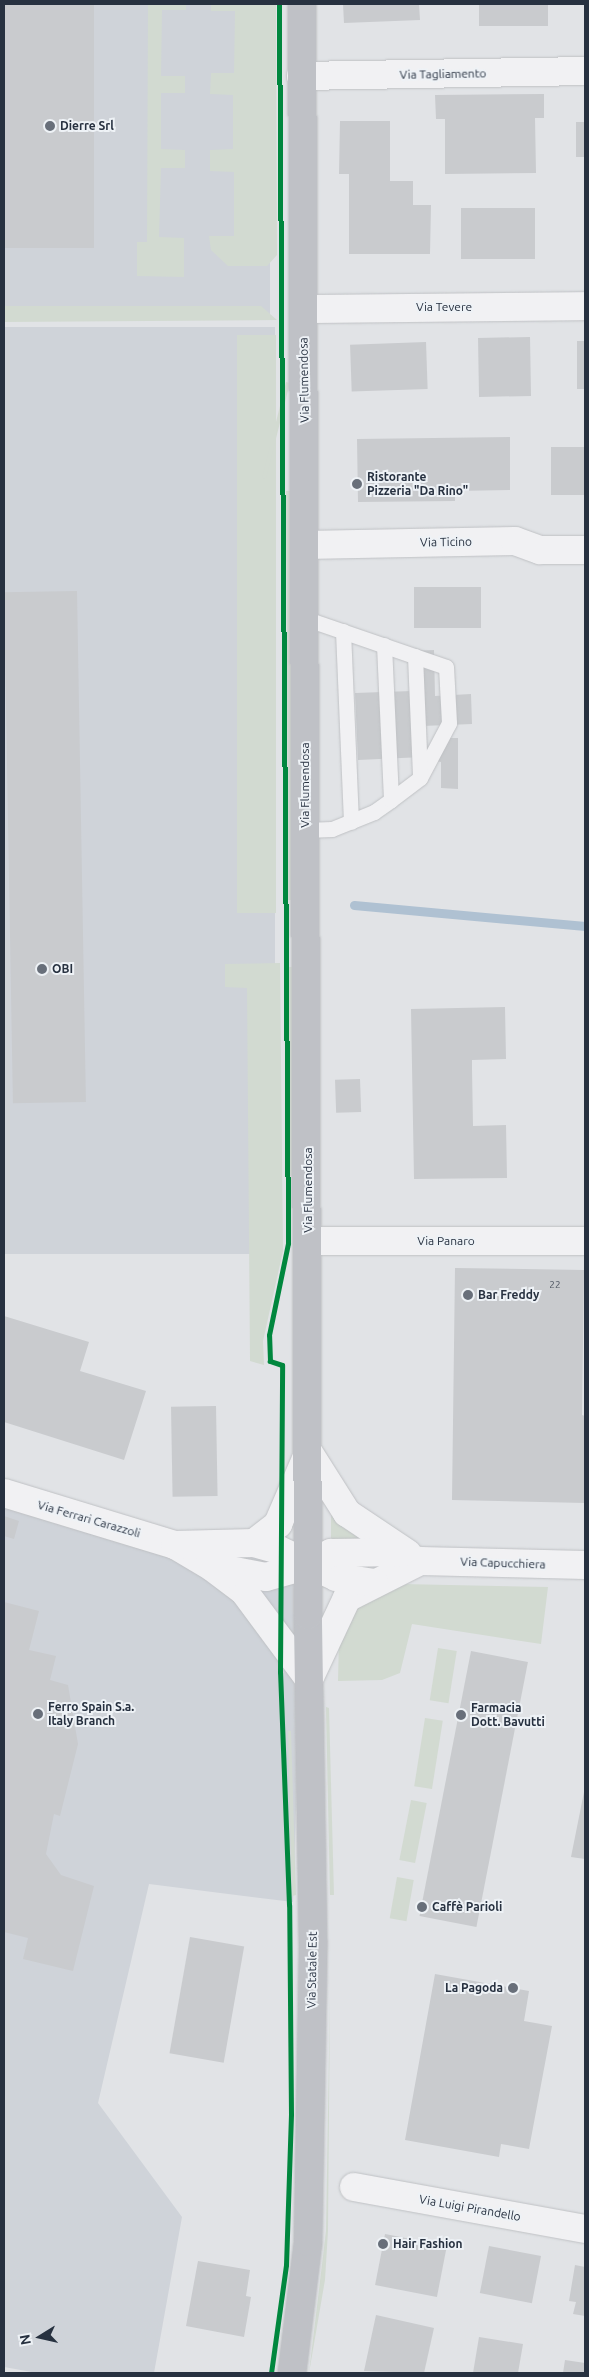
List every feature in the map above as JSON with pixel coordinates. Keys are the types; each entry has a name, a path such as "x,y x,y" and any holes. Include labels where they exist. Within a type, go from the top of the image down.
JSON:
{"street":[{"name":"Via Flumendosa","path":"302,4 308,1565"},
{"name":"Via Tagliamento","path":"301,76 585,71"},
{"name":"Via Tevere","path":"304,308 585,306"},
{"name":"Via Ticino","path":"305,545 515,541 540,550 585,550"},
{"name":"Via Panaro","path":"308,1241 585,1241"},
{"path":"254,1543 278,1524 309,1453"},
{"path":"309,1453 347,1513 412,1556"},
{"name":"Via Ferrari Carazzoli","path":"4,1493 175,1544 212,1567 243,1590 309,1679"},
{"name":"Via Ferrari Carazzoli","path":"175,1544 254,1543 279,1550 308,1565"},
{"name":"Via Capucchiera","path":"308,1565 331,1553 585,1565"},
{"name":"Via Capucchiera","path":"309,1679 347,1598 375,1583 412,1556"},
{"path":"308,1565 336,1577 375,1583"},
{"name":"Via Ferrari Carazzoli","path":"212,1567 266,1577 308,1565"},
{"name":"Via Statale Est","path":"292,2373 308,2242 313,1941 308,1565"},
{"name":"Via Luigi Pirandello","path":"354,2187 585,2229"}],"lane":[{"path":"304,618 446,667 449,723 420,778 391,800 374,812 332,829 306,830"},
{"path":"342,631 351,822"},
{"path":"384,645 391,800"},
{"path":"415,656 420,778"}],"shaded area":[{"path":"4,4 270,4 270,319 4,319"},
{"path":"148,4 186,4 186,10 162,10 161,76 185,76 185,93 161,93 161,149 185,150 185,168 161,168 159,237 184,238 184,277 137,276 137,242 147,242"},
{"path":"211,4 276,4 277,255 267,266 228,266 211,250 209,236 234,236 234,172 210,171 210,150 233,149 233,95 210,94 211,73 234,73 235,11 211,11"},
{"path":"4,306 261,306 277,320 4,322"},
{"path":"4,327 275,327 275,1254 4,1254"},
{"path":"237,335 276,335 276,913 237,913"},
{"path":"286,382 290,383 266,479 262,478"},
{"path":"286,491 290,491 293,900 288,900"},
{"path":"280,963 283,1251 263,1341 264,1365 250,1361 247,988 225,987 225,964"},
{"path":"288,967 293,967 294,1176 290,1176"},
{"path":"4,1491 175,1547 304,1560 293,1902 149,1884 98,2103 182,2217 154,2373 37,2373 4,2367"},
{"path":"331,1509 368,1541 331,1541"},
{"path":"401,1584 548,1587 541,1644 412,1624 400,1673 382,1680 338,1681 339,1638 355,1606"},
{"path":"438,1648 457,1651 448,1703 430,1700"},
{"path":"326,1707 329,1708 334,1895 330,1895"},
{"path":"425,1718 443,1721 432,1789 414,1786"},
{"path":"288,1731 291,1731 296,1895 292,1896"},
{"path":"411,1800 427,1803 415,1863 399,1860"},
{"path":"397,1877 414,1880 406,1921 390,1918"},
{"path":"330,1994 328,2231 325,2280 309,2373 326,2231"}],"building":[{"name":"Dierre Srl","path":"4,4 94,4 94,248 4,248"},
{"path":"343,4 419,4 420,20 344,23"},
{"path":"479,4 548,4 548,26 479,26"},
{"path":"544,94 544,118 535,118 536,173 445,174 445,119 436,119 435,95"},
{"path":"340,121 390,121 390,181 413,181 413,205 431,205 430,254 349,254 349,174 339,174"},
{"path":"576,122 585,122 585,157 576,157"},
{"path":"461,208 535,208 535,259 461,259"},
{"path":"530,337 531,396 479,397 478,338"},
{"path":"577,341 585,341 585,389 577,389"},
{"path":"426,342 428,389 352,392 350,345"},
{"path":"510,437 510,490 455,491 455,501 358,502 357,439"},
{"path":"551,447 585,447 585,495 551,495"},
{"path":"414,587 481,587 481,628 414,628"},
{"name":"OBI","path":"77,591 86,1102 13,1103 4,592"},
{"path":"434,650 435,696 471,694 472,724 422,726 423,757 358,760 355,693 412,691 410,651"},
{"path":"435,738 458,738 458,789 441,788 441,762 435,761"},
{"path":"505,1007 506,1059 472,1060 472,1068 473,1126 506,1125 507,1178 414,1179 411,1009"},
{"path":"360,1079 361,1112 336,1113 335,1080"},
{"path":"455,1268 584,1270 582,1415 585,1416 585,1503 452,1500"},
{"path":"4,1316 89,1342 80,1371 146,1391 124,1460 4,1422"},
{"path":"216,1406 218,1496 173,1497 171,1407"},
{"path":"4,1516 19,1521 14,1539 4,1536"},
{"path":"4,1602 39,1611 29,1650 56,1656 50,1680 68,1685 78,1744 60,1816 54,1814 46,1854 61,1875 94,1886 73,1971 23,1959 28,1938 4,1932"},
{"path":"471,1651 528,1662 476,1927 419,1916"},
{"path":"585,1792 585,1859 571,1857"},
{"path":"190,1937 244,1947 224,2063 170,2053"},
{"path":"435,1974 529,1991 524,2021 552,2026 529,2149 501,2144 499,2157 405,2140"},
{"path":"385,2234 447,2246 437,2297 375,2285"},
{"path":"489,2246 541,2256 532,2303 480,2293"},
{"path":"198,2261 250,2270 246,2296 251,2297 244,2337 186,2326"},
{"path":"575,2265 585,2267 585,2316 573,2314 576,2302 569,2301"},
{"path":"376,2315 434,2328 424,2373 364,2371"},
{"path":"479,2337 523,2344 518,2373 473,2373"},
{"path":"565,2360 585,2363 585,2373 563,2373"}],"waterway":[{"path":"354,905 585,926"}],"cycle path":[{"path":"271,2373 286,2265 291,2114 289,1905 280,1672 282,1365 270,1361 269,1335 288,1243 279,4"}],"place":[{"name":"Dierre Srl","path":"50,126"},
{"name":"Ristorante Pizzeria \"Da Rino\"","path":"357,484"},
{"name":"OBI","path":"42,969"},
{"name":"Bar Freddy","path":"468,1295"},
{"name":"Ferro Spain S.a. Italy Branch","path":"38,1714"},
{"name":"Farmacia Dott. Bavutti","path":"461,1715"},
{"name":"Caffè Parioli","path":"422,1907"},
{"name":"La Pagoda","path":"513,1988"},
{"name":"Hair Fashion","path":"383,2244"}]}
